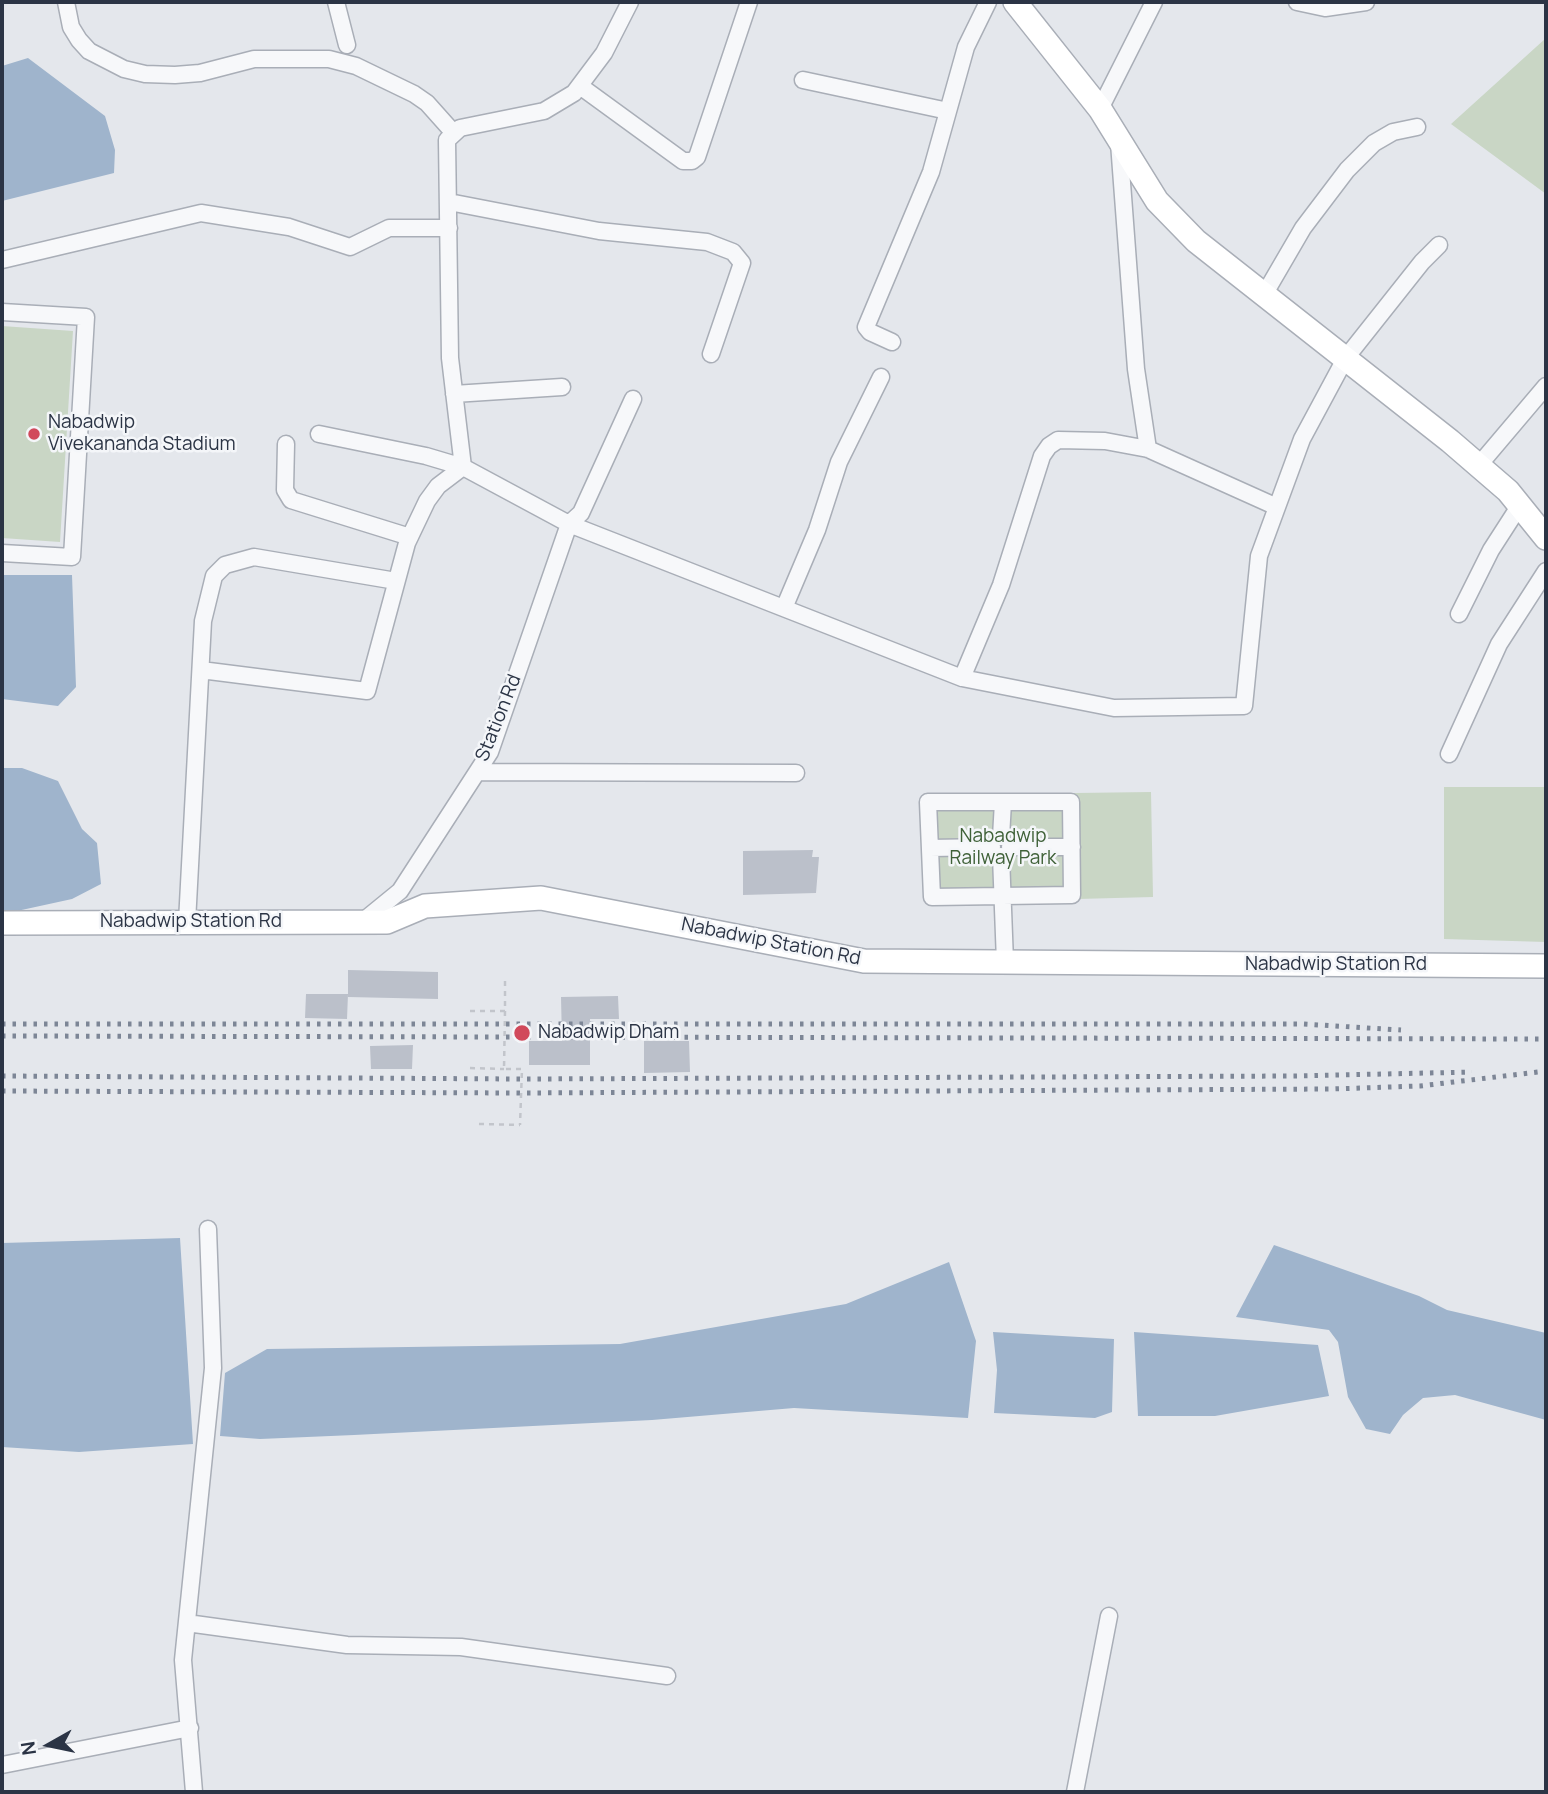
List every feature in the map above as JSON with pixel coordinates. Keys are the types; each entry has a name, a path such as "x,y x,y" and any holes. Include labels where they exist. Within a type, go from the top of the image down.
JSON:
{"main road":[{"path":"1015,2 1100,109 1157,201 1196,241 1479,466 1520,505 1546,538"},
{"name":"Nabadwip Station Rd","path":"2,923 387,922 425,906 541,898 864,961 1546,966"}],"street":[{"path":"66,2 71,27 79,40 89,51 124,69 145,75 175,75 200,73 254,58 329,59 356,66 414,94 427,103 452,131"},
{"path":"336,2 347,45"},
{"path":"463,467 450,358 447,140 452,131 544,111 580,86 604,53 628,6 611,2"},
{"path":"580,86 673,154 683,160 692,161 697,157 749,2"},
{"path":"892,342 870,332 866,327 931,172 966,47 988,2"},
{"path":"1100,109 1154,2"},
{"path":"1297,2 1325,8 1366,2"},
{"path":"803,80 948,111"},
{"path":"1264,295 1303,228 1347,170 1374,144 1393,132 1417,127"},
{"path":"1119,141 1136,369 1148,449"},
{"path":"449,202 599,232 707,242 733,252 742,263 711,354"},
{"path":"2,260 201,213 289,227 350,247 389,228 449,228"},
{"path":"318,434 426,456 463,467 569,523 961,678 1114,708 1244,706 1259,556 1302,439 1345,359 1422,262 1439,245"},
{"path":"2,312 86,317 72,557 2,553"},
{"path":"784,608 817,530 839,463 881,377"},
{"path":"1479,466 1546,386"},
{"path":"454,394 562,387"},
{"name":"Station Rd","path":"362,922 400,891 490,752 569,523 581,513 633,399"},
{"path":"961,678 996,596 1042,456 1049,446 1058,440 1105,441 1148,449 1277,508"},
{"path":"286,443 285,490 292,500 410,537"},
{"path":"201,670 368,691 410,537 427,500 438,486 463,467"},
{"path":"1459,614 1491,550 1520,505"},
{"path":"187,922 206,601 214,576 225,565 254,557 396,581"},
{"path":"1449,754 1499,644 1546,571"},
{"path":"477,772 796,773"},
{"path":"928,802 1003,802 1071,802 1072,895 932,897 928,802"},
{"path":"1003,802 1001,847 1004,962"},
{"path":"930,848 1072,847"},
{"path":"194,1792 183,1660 213,1368 208,1228"},
{"path":"1075,1792 1109,1616"},
{"path":"187,1623 347,1645 461,1647 667,1676"},
{"path":"2,1765 190,1728"}],"path":[{"path":"504,1069 505,976"},
{"path":"470,1011 505,1011"},
{"path":"470,1068 522,1069 520,1125 479,1124"}],"green space":[{"path":"1546,38 1546,194 1451,124"},
{"name":"Nabadwip Vivekananda Stadium","path":"2,326 73,331 60,542 2,538"},
{"path":"1444,787 1546,787 1546,942 1444,939"},
{"name":"Nabadwip Railway Park","path":"1151,792 1153,897 927,903 924,795"}],"water":[{"path":"28,58 105,116 115,150 114,173 2,201 2,66"},
{"path":"2,575 72,575 76,687 58,706 2,699"},
{"path":"2,768 22,768 58,781 82,829 97,843 101,884 72,899 17,911 2,911"},
{"path":"180,1238 193,1444 79,1452 2,1447 2,1243"},
{"path":"1274,1245 1419,1296 1447,1310 1546,1333 1546,1420 1455,1395 1423,1398 1403,1415 1390,1434 1366,1429 1348,1397 1338,1342 1329,1330 1236,1317"},
{"path":"949,1262 976,1341 968,1418 794,1408 652,1420 354,1435 260,1439 220,1436 225,1373 267,1349 620,1344 846,1304"},
{"path":"993,1332 1114,1339 1112,1412 1095,1418 994,1413 997,1370"},
{"path":"1134,1332 1318,1345 1329,1396 1215,1416 1138,1416"}],"building":[{"path":"813,850 812,857 819,857 816,893 743,895 743,851"},
{"path":"348,970 438,972 438,999 348,997"},
{"path":"306,994 348,994 347,1019 305,1018"},
{"path":"618,996 619,1019 590,1019 590,1065 529,1065 529,1041 562,1041 561,997"},
{"path":"644,1041 689,1041 690,1072 644,1073"},
{"path":"413,1045 412,1069 371,1069 370,1046"}],"railway":[{"path":"2,1024 1303,1024 1401,1030"},
{"path":"2,1036 1546,1039"},
{"path":"2,1091 519,1093 1331,1089 1420,1086 1546,1071"},
{"path":"2,1076 520,1079 1295,1076 1472,1072"}],"place":[{"name":"Nabadwip Vivekananda Stadium","path":"34,434"},
{"name":"Nabadwip Dham","path":"522,1033"}]}
